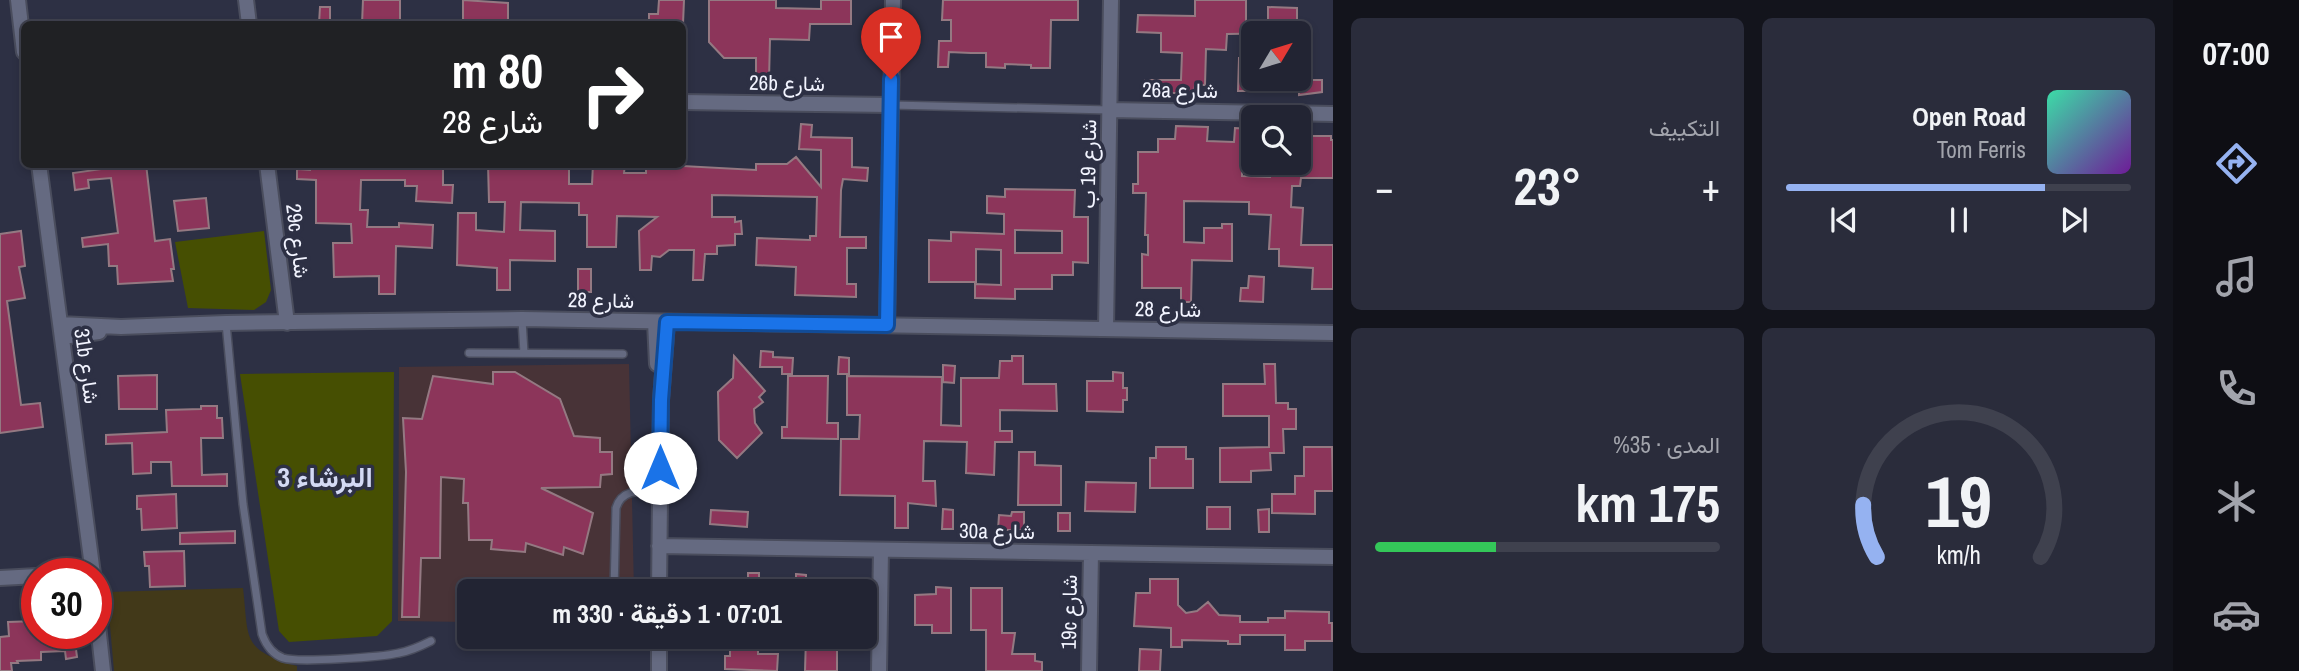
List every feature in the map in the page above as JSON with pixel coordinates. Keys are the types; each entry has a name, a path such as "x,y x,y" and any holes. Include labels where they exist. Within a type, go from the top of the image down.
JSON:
{"street":[{"path":"18,0 21,26"},
{"path":"246,0 249,21"},
{"path":"887,325 893,0"},
{"name":"شارع 19 ب","path":"1106,328 1111,0"},
{"name":"26b شارع","path":"686,102 890,106"},
{"name":"26a شارع","path":"1110,110 1333,114"},
{"name":"31b شارع","path":"40,168 91,558"},
{"name":"29c شارع","path":"268,168 287,323"},
{"name":"شارع 28","path":"61,331 226,323 522,319 1333,333"},
{"path":"659,579 661,322"},
{"name":"30a شارع","path":"659,546 1333,557"},
{"path":"879,671 881,550"},
{"name":"19c شارع","path":"1089,671 1091,553"},
{"path":"0,578 21,577"},
{"path":"101,649 103,671"},
{"path":"659,649 659,671"}],"lane":[{"path":"890,106 1110,110"},
{"path":"522,319 524,354"},
{"path":"226,323 243,504 262,634 268,647 278,656 297,660 391,654 431,641"},
{"path":"469,354 623,354"},
{"path":"614,579 615,508 618,501 631,492 660,491"}],"shaded area":[{"path":"629,364 634,579 457,579 457,622 398,621 399,367"}],"green space":[{"path":"264,231 271,290 266,302 254,310 188,308 175,242"},
{"path":"394,372 392,621 377,636 289,642 279,631 240,374"}],"sand":[{"path":"243,588 251,640 266,654 297,666 297,671 114,671 112,592"}],"building":[{"path":"363,0 400,0 400,21 362,21"},
{"path":"463,0 508,3 508,21 463,21"},
{"path":"659,0 684,0 683,21 649,21 649,14 658,14"},
{"path":"709,0 776,0 776,8 821,9 821,0 851,0 851,24 810,24 809,40 770,39 769,80 756,80 756,58 724,58 709,42"},
{"path":"943,0 1078,0 1078,20 1051,20 1050,68 1005,64 1005,68 986,67 986,53 949,52 948,67 938,67 939,41 951,41 951,20 942,20"},
{"path":"1195,0 1246,0 1246,21 1241,21 1241,34 1227,34 1226,50 1206,49 1205,85 1195,85 1194,93 1145,93 1145,80 1181,80 1182,53 1161,52 1161,33 1137,32 1138,15 1195,16"},
{"path":"320,7 330,7 330,21 319,21"},
{"path":"1268,7 1297,8 1297,21 1268,21"},
{"path":"1239,58 1241,58 1241,91 1238,91"},
{"path":"1311,80 1322,80 1322,92 1299,95 1299,91 1311,91"},
{"path":"801,124 812,125 811,137 852,138 852,167 868,168 867,181 843,179 841,190 840,237 866,237 866,248 847,248 847,284 856,284 856,297 795,295 796,267 756,265 757,238 810,240 810,236 816,236 817,197 712,195 712,217 735,217 735,222 741,221 742,234 735,234 735,245 717,246 717,254 705,254 703,280 693,280 694,250 669,250 660,257 652,256 651,270 640,270 639,231 657,217 617,216 616,247 587,247 587,215 579,215 579,203 521,202 520,230 555,231 555,261 510,260 510,290 497,290 497,268 457,265 458,213 476,213 476,230 504,232 505,202 489,202 488,168 569,168 569,184 592,184 593,168 625,168 624,173 646,173 646,168 686,166 756,170 756,164 787,164 796,157 821,187 821,150 799,149"},
{"path":"1176,126 1208,127 1207,141 1234,142 1235,128 1241,128 1241,175 1270,177 1311,175 1311,136 1331,136 1333,178 1301,178 1300,186 1292,186 1291,207 1303,208 1301,245 1333,245 1333,289 1312,289 1313,268 1279,266 1279,249 1269,249 1271,215 1249,214 1249,202 1184,201 1184,242 1204,243 1204,228 1222,228 1222,224 1232,224 1232,261 1192,260 1191,302 1181,302 1181,288 1142,288 1142,254 1148,255 1148,235 1145,235 1146,193 1133,193 1133,184 1138,184 1138,152 1158,152 1158,139 1175,139"},
{"path":"146,168 155,241 170,239 173,281 118,284 117,266 109,266 108,244 83,247 82,238 118,233 111,178 88,180 89,188 75,190 73,173"},
{"path":"443,168 443,185 453,185 452,203 416,201 417,186 405,186 405,180 361,180 360,210 368,210 367,227 399,227 399,223 433,225 432,248 396,246 395,294 379,294 379,276 334,277 333,243 352,243 351,224 316,223 316,180 297,179 297,169"},
{"path":"1005,189 1075,190 1074,217 1088,217 1088,263 1073,262 1073,275 1052,275 1052,289 1015,289 1015,299 975,298 975,284 1001,285 1001,250 976,249 976,282 929,282 929,240 951,241 951,232 1004,234 1004,214 987,213 987,196 1005,197","holes":["1015,230 1062,231 1062,253 1015,253"]},
{"path":"206,198 209,228 178,231 174,201"},
{"path":"21,231 25,266 19,267 25,298 7,301 21,405 40,403 43,427 0,433 0,234"},
{"path":"578,269 591,269 591,292 578,292"},
{"path":"1249,276 1264,277 1263,302 1240,301 1241,288 1248,288"},
{"path":"761,351 773,352 773,357 793,358 792,374 782,374 782,367 760,367"},
{"path":"734,356 765,391 759,397 763,402 754,409 755,423 762,433 737,458 719,440 718,392 733,378"},
{"path":"1012,356 1023,356 1023,384 1056,384 1057,411 1000,410 1000,431 1012,431 1012,442 995,442 994,475 966,473 967,442 924,441 923,481 935,481 936,506 908,503 908,528 895,528 895,496 840,495 841,439 859,439 860,415 847,415 847,376 942,377 941,425 961,426 961,378 999,378 1000,361 1012,361"},
{"path":"839,357 849,358 849,374 838,374"},
{"path":"1264,364 1275,364 1276,403 1288,403 1288,409 1296,409 1296,429 1283,429 1284,453 1270,453 1271,470 1251,471 1251,482 1220,482 1220,448 1269,447 1269,416 1223,416 1223,384 1265,384"},
{"path":"943,365 955,366 954,383 943,382"},
{"path":"493,372 515,372 560,399 574,436 600,438 600,452 612,452 612,474 601,475 600,487 541,488 593,513 583,554 564,547 563,555 526,543 525,552 491,549 492,540 469,540 468,503 463,503 464,479 441,477 440,558 421,558 419,617 402,617 406,472 403,418 422,419 433,376 493,384"},
{"path":"1113,372 1123,373 1123,388 1127,388 1123,412 1087,411 1087,381 1113,381"},
{"path":"157,375 157,409 119,409 118,376"},
{"path":"788,376 828,376 827,423 838,423 838,439 782,438 782,427 787,427"},
{"path":"201,406 217,406 217,418 222,418 223,438 201,438 202,475 227,474 227,486 172,486 171,462 151,462 151,473 133,474 132,443 106,444 106,435 167,432 166,410 201,409"},
{"path":"1156,447 1186,447 1186,459 1193,459 1193,488 1150,488 1150,458 1156,458"},
{"path":"1304,447 1332,447 1333,491 1315,491 1315,514 1272,513 1272,494 1295,494 1295,476 1304,476"},
{"path":"1019,452 1035,452 1035,465 1061,466 1061,505 1018,505"},
{"path":"1086,482 1136,483 1135,512 1085,511"},
{"path":"176,494 177,528 142,530 137,496"},
{"path":"1207,507 1230,507 1230,529 1207,529"},
{"path":"943,509 953,510 953,529 942,529"},
{"path":"1269,509 1269,532 1259,532 1258,510"},
{"path":"711,510 748,512 747,527 710,524"},
{"path":"1012,512 1024,512 1024,530 998,530 999,515 1011,516"},
{"path":"1058,513 1070,513 1070,531 1058,531"},
{"path":"235,531 235,543 180,544 180,533"},
{"path":"184,551 185,586 150,587 149,566 145,566 144,552"},
{"path":"748,573 759,573 759,579 748,579"},
{"path":"796,574 806,575 806,579 796,579"},
{"path":"1150,579 1178,579 1178,605 1186,613 1197,611 1208,602 1219,615 1240,616 1240,622 1268,622 1268,618 1285,618 1285,611 1329,612 1332,641 1305,641 1305,650 1285,650 1285,635 1240,635 1240,644 1228,644 1228,641 1182,640 1182,647 1171,647 1171,628 1134,626 1136,593 1150,593"},
{"path":"936,587 951,588 951,633 932,633 932,625 915,625 915,595 936,594"},
{"path":"971,588 1002,588 1002,633 1015,633 1012,654 1035,654 1035,661 1042,662 1042,671 986,671 986,630 971,630"},
{"path":"8,622 21,622 21,649 76,649 77,657 66,659 65,651 41,652 41,660 17,661 18,663 11,663 12,671 0,671 0,637 9,636"},
{"path":"730,649 754,649 758,650 758,654 778,654 777,671 725,669 725,656 730,656"},
{"path":"806,649 837,649 837,671 805,671"},
{"path":"1140,649 1161,650 1160,671 1139,671"}],"district":[{"name":"البرشاء 3","path":"325,477"}],"route":[{"path":"660,468 661,400 667,322 887,325 891,79"}]}
